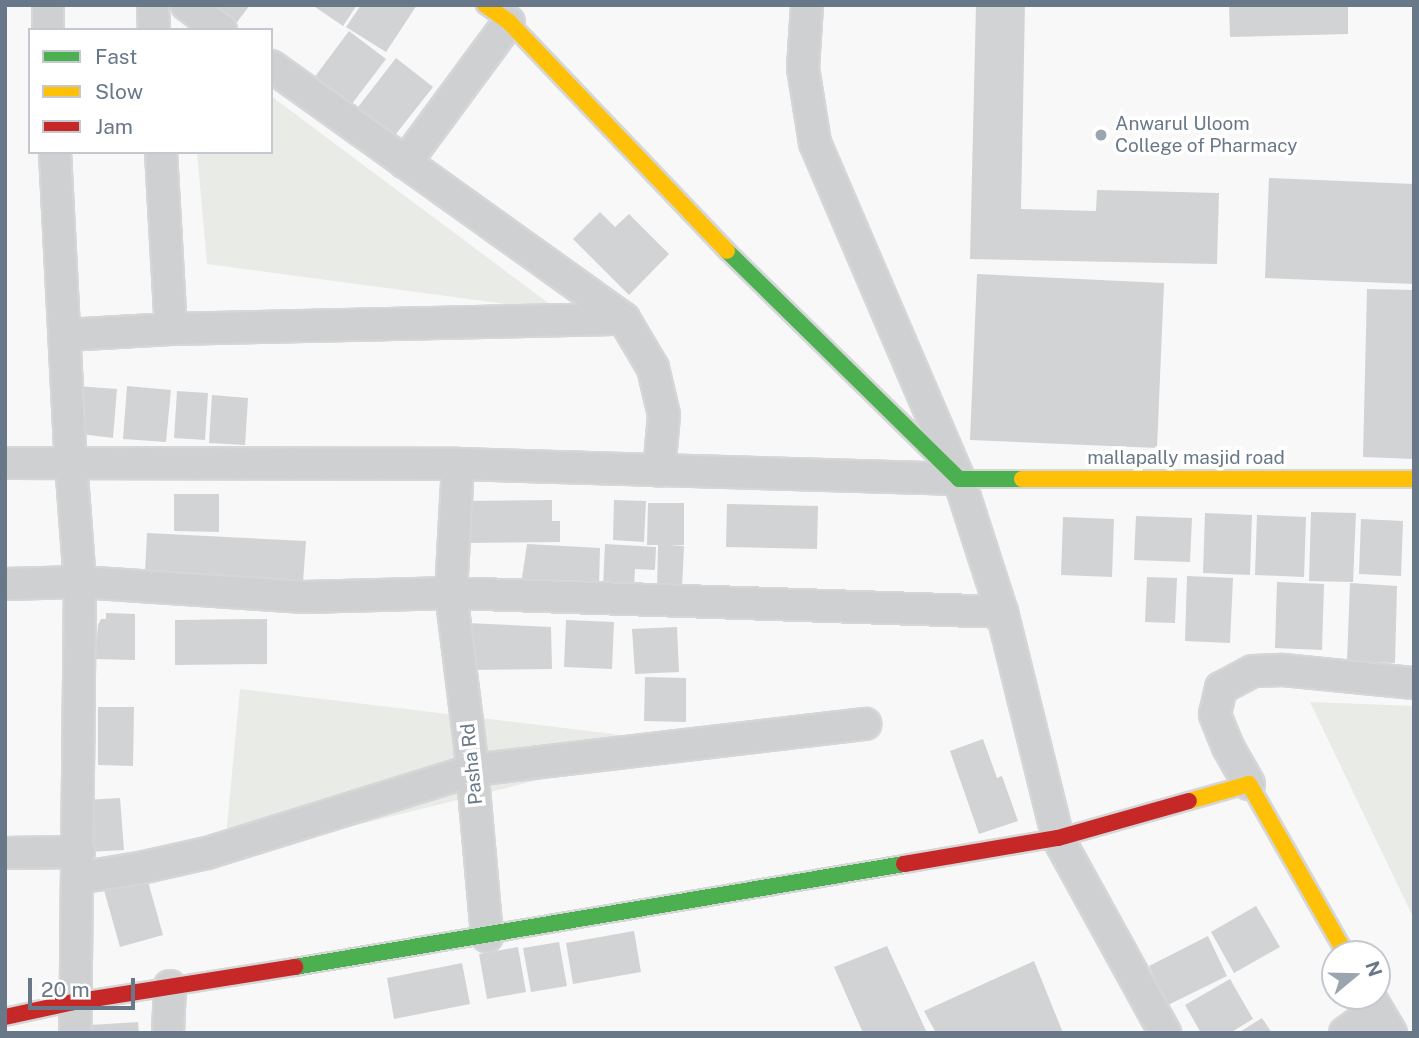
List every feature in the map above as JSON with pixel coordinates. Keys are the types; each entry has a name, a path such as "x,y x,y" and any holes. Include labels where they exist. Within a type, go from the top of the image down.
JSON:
{"street":[{"path":"48,5 48,28"},
{"path":"153,5 155,28"},
{"path":"187,5 218,28"},
{"path":"807,5 803,68 815,143 959,479 1002,612 1058,838 1165,1033"},
{"path":"405,163 497,14 735,258 959,479"},
{"path":"273,67 624,320 653,368 664,415 659,471"},
{"path":"55,154 80,582 75,1033"},
{"path":"161,154 171,329"},
{"path":"66,335 171,329 624,320"},
{"path":"5,463 458,464 959,479"},
{"name":"Pasha Rd","path":"458,464 451,593 473,770 487,936"},
{"name":"mallapally masjid road","path":"959,479 1414,479"},
{"path":"5,584 80,582 306,597 451,593 1002,612"},
{"path":"1338,940 1228,747 1215,714 1221,688 1253,671 1283,670 1414,683"},
{"path":"5,853 78,865 139,868 207,853 473,770 865,724"},
{"path":"5,1017 74,1002 487,936 1058,838 1249,784"},
{"path":"168,1033 170,986"},
{"path":"1345,1033 1379,1013"}],"shaded area":[{"path":"273,97 559,311 207,264 197,154 273,154"},
{"path":"240,689 688,743 224,858"},
{"path":"1310,702 1414,706 1414,919"}],"building":[{"path":"196,5 250,5 233,28 228,28"},
{"path":"312,5 357,5 343,26"},
{"path":"361,5 417,5 386,52 346,27"},
{"path":"976,5 1025,5 1021,209 1096,211 1097,190 1219,193 1217,264 970,259"},
{"path":"1229,5 1348,5 1348,34 1230,37"},
{"path":"349,31 386,59 348,109 311,82"},
{"path":"396,58 433,87 392,139 355,111"},
{"path":"1269,178 1414,184 1414,284 1265,278"},
{"path":"600,212 615,227 629,214 669,254 629,295 573,239"},
{"path":"977,274 1164,283 1157,448 970,440"},
{"path":"1367,289 1414,290 1414,459 1363,457"},
{"path":"77,386 117,389 113,438 73,433"},
{"path":"127,386 171,390 166,442 123,439"},
{"path":"177,391 208,393 205,440 174,438"},
{"path":"212,395 248,398 245,445 209,443"},
{"path":"174,494 219,494 219,532 174,531"},
{"path":"552,500 552,521 560,521 560,542 462,543 461,501"},
{"path":"614,500 646,501 644,542 613,540"},
{"path":"648,503 684,503 684,545 669,545 684,546 682,589 657,589 658,545 647,545"},
{"path":"727,504 818,506 817,549 726,547"},
{"path":"1311,512 1356,513 1353,582 1309,581"},
{"path":"1205,513 1252,515 1250,575 1203,573"},
{"path":"1257,515 1306,517 1304,577 1255,575"},
{"path":"1136,516 1192,518 1190,562 1134,560"},
{"path":"1063,517 1114,519 1112,577 1061,575"},
{"path":"1361,519 1403,521 1401,576 1359,574"},
{"path":"147,533 306,541 303,582 145,574"},
{"path":"527,544 600,548 599,587 521,585"},
{"path":"605,544 656,547 655,570 635,569 634,588 603,587"},
{"path":"1187,576 1233,578 1230,643 1185,641"},
{"path":"1147,577 1177,578 1175,623 1145,622"},
{"path":"1277,582 1324,584 1322,650 1275,648"},
{"path":"1350,583 1397,586 1395,663 1347,661"},
{"path":"106,613 135,614 135,660 95,659 98,625 101,619 106,619"},
{"path":"267,619 267,664 175,665 175,620"},
{"path":"566,620 614,622 612,669 564,667"},
{"path":"467,623 551,627 552,669 467,670"},
{"path":"677,627 679,672 635,674 632,629"},
{"path":"645,677 686,678 686,722 644,721"},
{"path":"98,707 134,707 133,766 98,765"},
{"path":"983,739 997,778 1002,776 1018,821 979,834 950,751"},
{"path":"120,798 124,850 88,852 85,800"},
{"path":"145,871 163,935 120,947 102,883"},
{"path":"1256,906 1280,947 1234,973 1211,932"},
{"path":"634,931 641,972 573,984 566,943"},
{"path":"1208,936 1227,976 1168,1005 1149,966"},
{"path":"559,942 567,986 531,992 523,948"},
{"path":"887,946 927,1033 863,1033 834,967"},
{"path":"518,947 526,992 487,999 479,954"},
{"path":"1034,961 1063,1033 936,1033 924,1011"},
{"path":"462,963 470,1004 394,1019 387,978"},
{"path":"1230,979 1253,1019 1230,1033 1201,1033 1185,1005"},
{"path":"1262,1018 1272,1033 1238,1033"},
{"path":"138,1022 139,1033 91,1033 90,1025"}],"traffic: fast":[{"path":"727,251 959,479 1022,479"},
{"path":"295,967 904,864"}],"traffic: slow":[{"path":"485,5 509,22 727,251"},
{"path":"1022,479 1414,479"},
{"path":"1189,801 1249,784 1338,940"}],"traffic: jam":[{"path":"904,864 1058,838 1189,801"},
{"path":"5,1017 74,1002 295,967"}],"place":[{"name":"Anwarul Uloom College of Pharmacy","path":"1101,135"}]}
